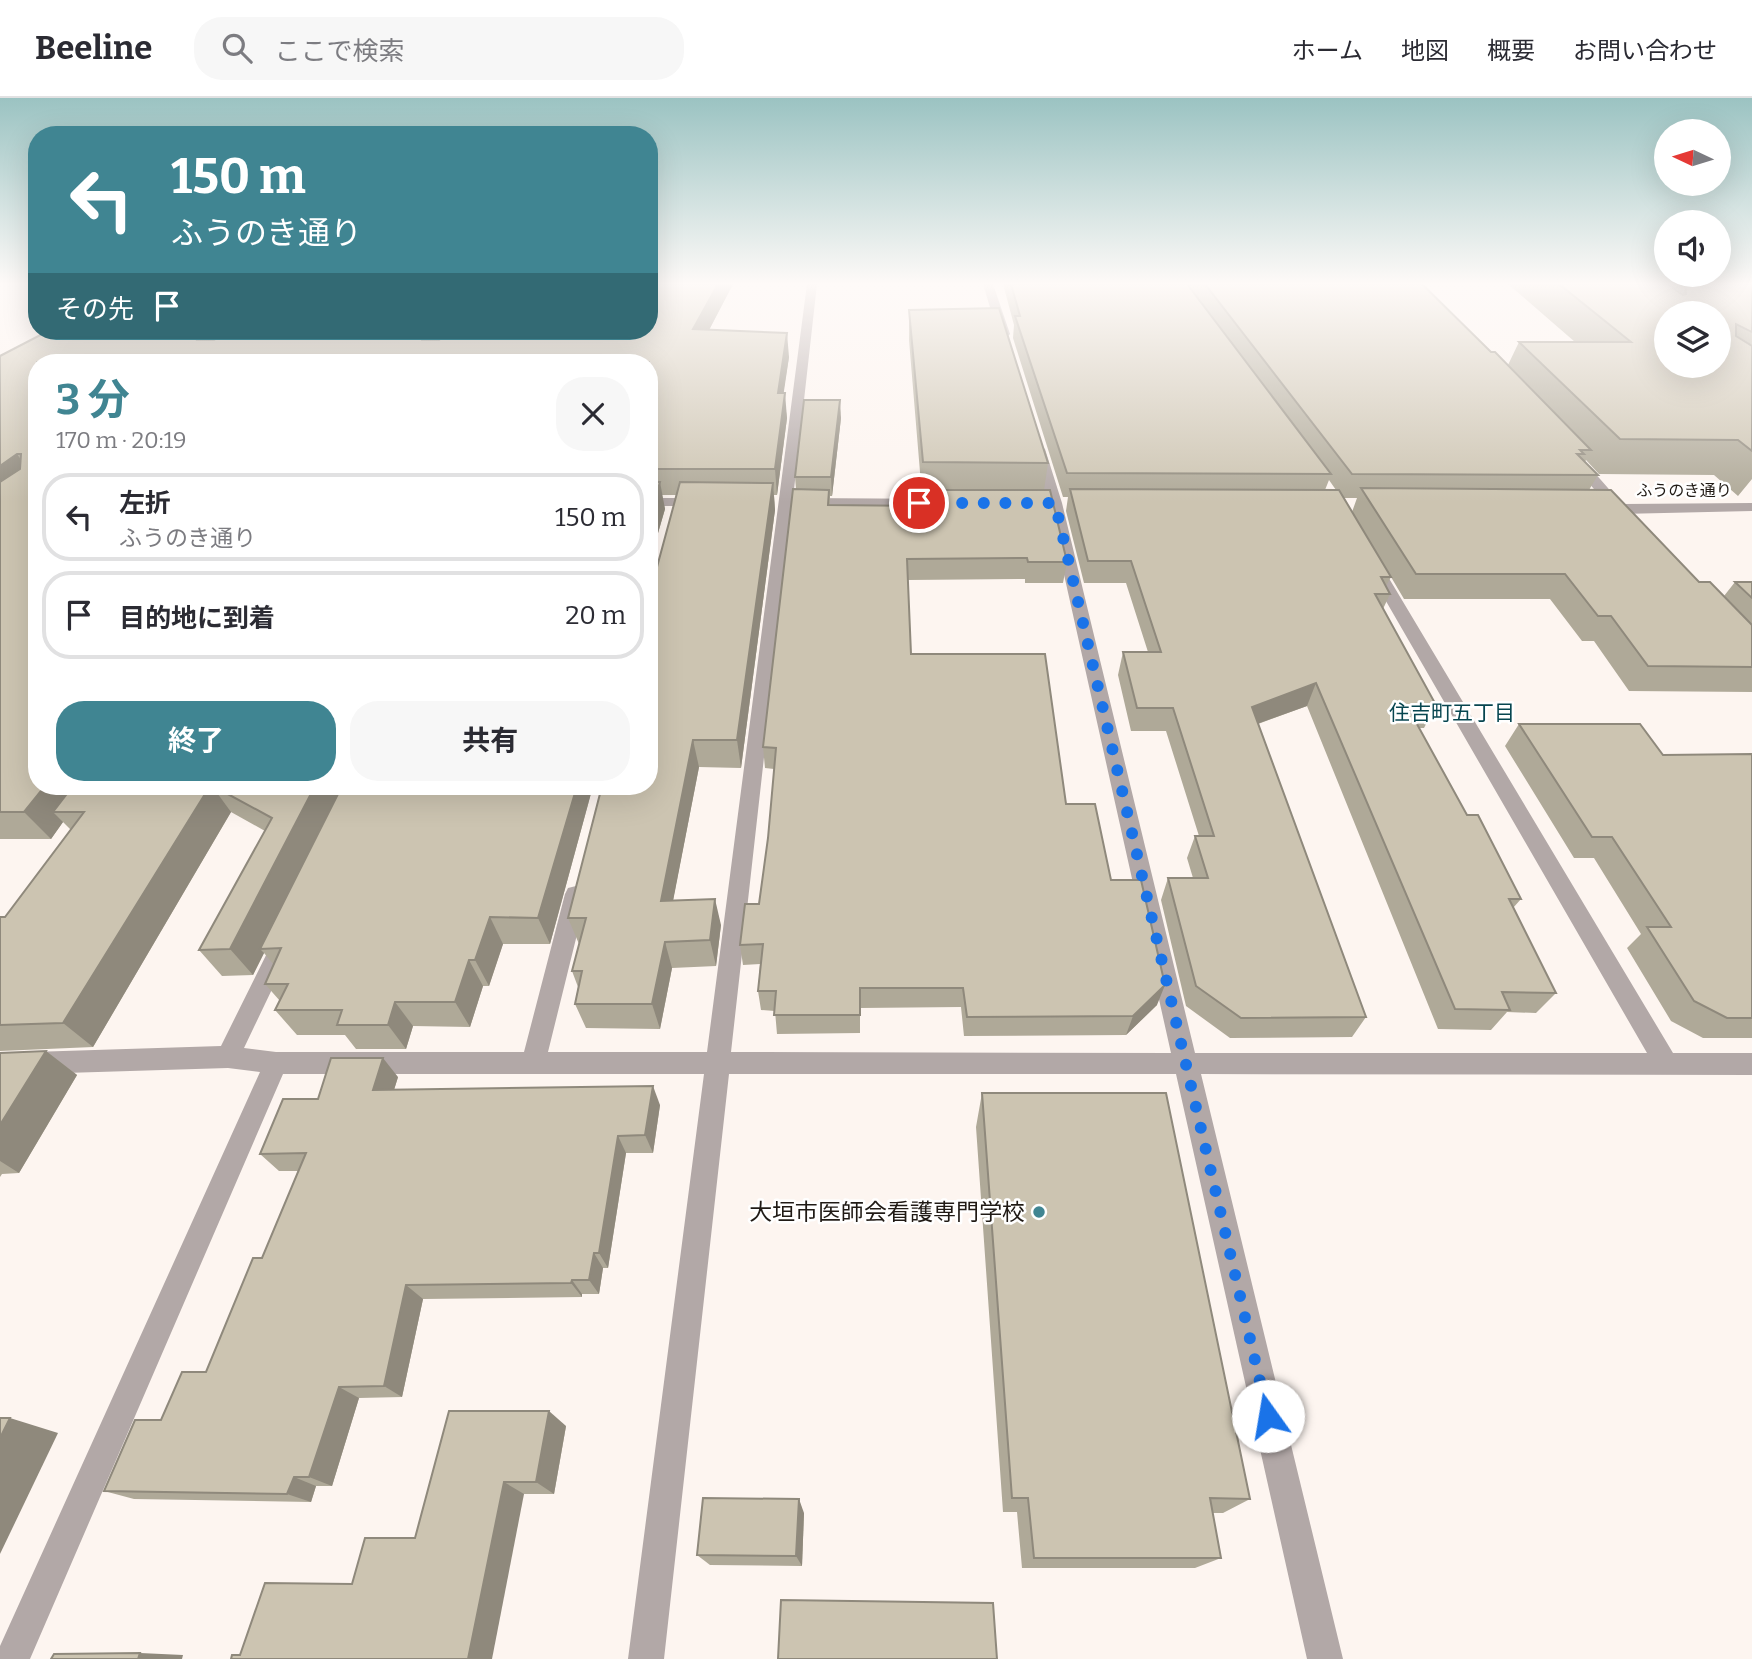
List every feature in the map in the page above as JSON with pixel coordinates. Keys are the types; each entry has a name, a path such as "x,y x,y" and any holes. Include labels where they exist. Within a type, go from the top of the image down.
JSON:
{"street":[{"path":"646,1659 717,1061 777,502 800,357"},
{"path":"1035,436 1055,503 1325,1659"},
{"path":"1566,449 1619,508 1627,525"},
{"path":"658,502 716,502"},
{"path":"671,519 676,502"},
{"path":"777,502 974,503"},
{"name":"ふうのき通り","path":"1579,508 1752,507"},
{"path":"1369,558 1666,1063"},
{"path":"534,1062 580,878"},
{"path":"228,1056 293,921"},
{"path":"0,1064 228,1056 276,1063 717,1061 1187,1065 1752,1064"},
{"path":"12,1659 276,1063"}],"building":[{"path":"0,357 28,357 28,795 38,795 24,812 0,812 0,482 20,469 21,454 0,466"},
{"path":"658,357 783,357 778,393 785,393 775,469 658,469"},
{"path":"913,357 1014,357 1048,463 923,462"},
{"path":"1029,357 1242,357 1331,474 1067,473"},
{"path":"1261,357 1500,357 1591,450 1580,450 1584,454 1577,454 1598,475 1352,474"},
{"path":"1534,357 1654,357 1654,378 1731,378 1731,357 1752,357 1752,451 1738,440 1620,439"},
{"path":"804,400 840,400 831,477 795,477"},
{"path":"680,482 773,483 737,740 693,740 661,901 715,899 710,940 665,942 652,1004 575,1004 582,971 572,971 586,918 568,918 600,795 658,795 658,563"},
{"path":"1361,488 1611,490 1699,582 1710,582 1752,625 1752,667 1648,666 1611,616 1598,616 1565,574 1416,574"},
{"path":"793,489 829,490 828,505 925,506 924,490 1050,490 1067,562 1028,562 1027,558 907,559 911,654 1045,654 1066,804 1095,804 1111,880 1141,880 1165,985 1133,1016 967,1017 963,988 860,988 860,1015 774,1015 776,991 758,991 763,944 740,945 745,904 759,904 768,838 776,748 763,747"},
{"path":"1070,489 1339,490 1391,577 1381,577 1390,594 1375,594 1436,705 1407,706 1467,815 1478,815 1521,899 1509,899 1556,993 1502,992 1510,1010 1455,1009 1316,683 1252,707 1366,1017 1241,1018 1196,986 1168,878 1208,878 1195,836 1214,836 1173,708 1137,708 1123,652 1161,652 1131,561 1088,561"},
{"path":"1735,582 1752,582 1752,598"},
{"path":"1519,724 1640,724 1663,755 1752,754 1752,1018 1727,1018 1694,1001 1647,927 1671,927 1612,837 1592,837"},
{"path":"66,795 204,795 63,1023 0,1025 0,917 5,917 84,812 53,812"},
{"path":"230,795 310,795 230,949 199,950 272,818"},
{"path":"337,795 574,795 538,918 490,917 475,960 469,960 455,1002 395,1002 388,1025 337,1025 342,1010 275,1010 288,984 265,984 281,948 260,949"},
{"path":"46,1051 0,1125 0,1053"},
{"path":"331,1058 383,1058 373,1090 653,1086 645,1135 618,1136 599,1253 594,1253 589,1280 572,1280 571,1283 406,1285 384,1386 339,1387 309,1477 294,1477 287,1494 104,1491 135,1420 161,1420 182,1372 206,1372 253,1258 262,1258 306,1153 260,1154 283,1099 318,1099"},
{"path":"982,1093 1166,1093 1250,1499 1210,1498 1221,1558 1034,1558 1028,1498 1012,1498"},
{"path":"449,1411 549,1411 536,1482 504,1482 468,1659 231,1659 232,1655 240,1655 265,1583 352,1584 365,1538 415,1538"},
{"path":"0,1418 10,1418 0,1438"},
{"path":"703,1498 799,1499 796,1556 697,1555"},
{"path":"781,1600 993,1603 997,1659 778,1659"},
{"path":"140,1653 138,1659 51,1659 54,1654"}],"place":[{"name":"大垣市医師会看護専門学校","path":"1039,1212"}],"district":[{"name":"住吉町五丁目","path":"1452,713"}],"route":[{"path":"919,503 1055,503 1268,1416"}]}
